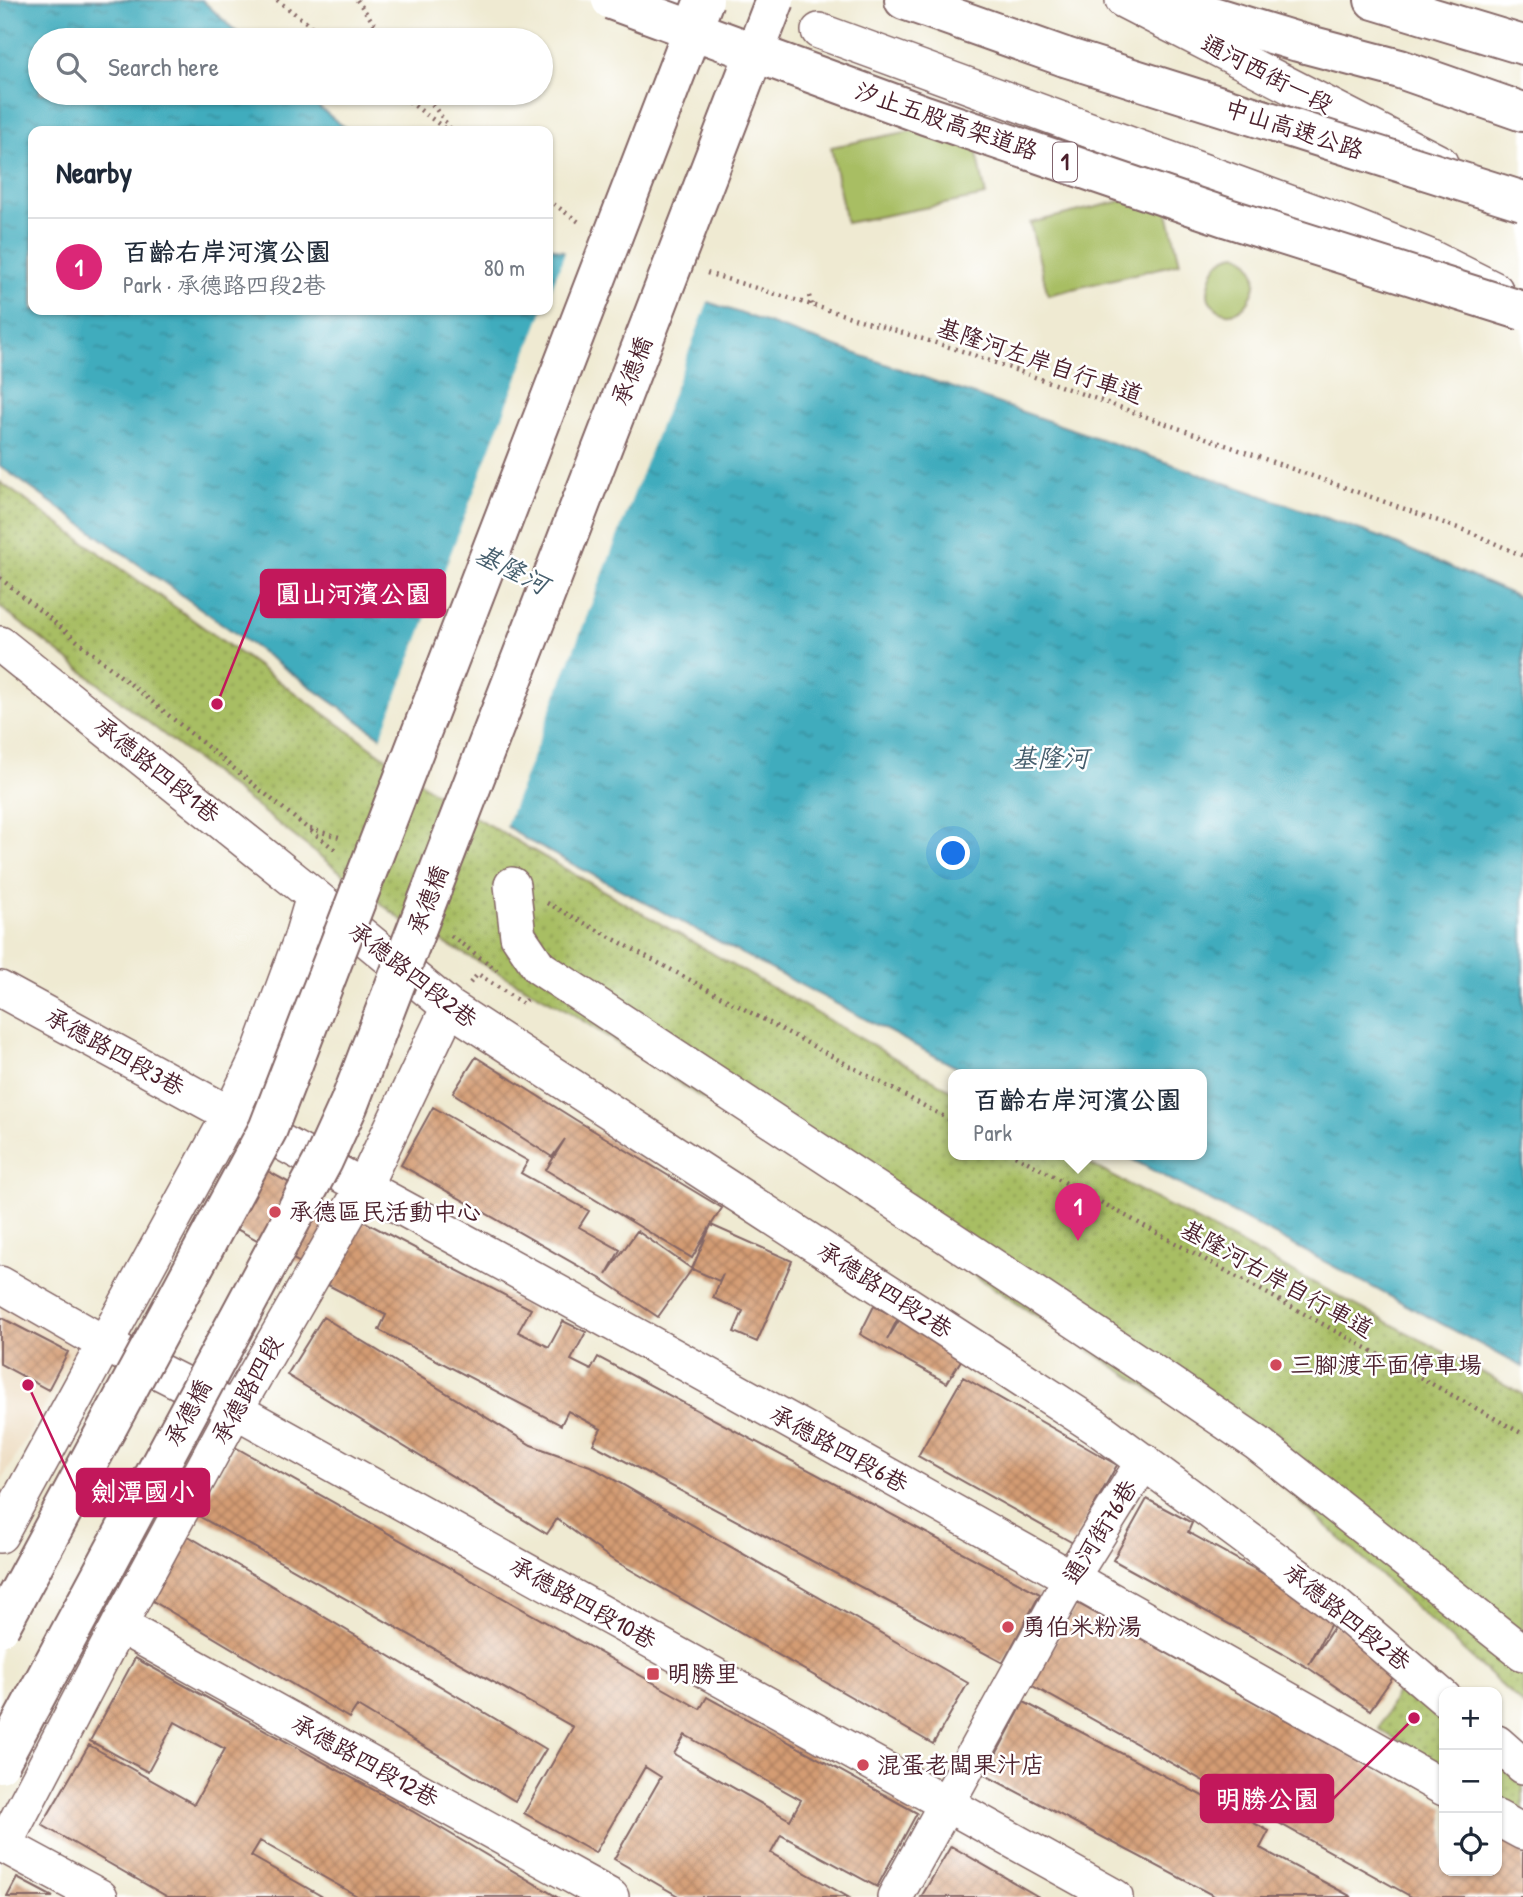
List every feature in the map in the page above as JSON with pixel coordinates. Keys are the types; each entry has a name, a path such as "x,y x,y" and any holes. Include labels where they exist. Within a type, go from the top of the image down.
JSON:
{"main road":[{"name":"汐止五股高架道路","path":"611,0 951,124 1228,218 1523,311"},
{"path":"0,1627 268,1129 704,0"},
{"name":"承德橋","path":"0,1763 323,1161 349,1104 775,0"},
{"name":"中山高速公路","path":"904,0 1065,57 1523,204"},
{"path":"1160,0 1298,42 1400,69 1523,112"},
{"path":"1374,0 1523,45"},
{"path":"1400,69 1523,85"}],"street":[{"name":"通河西街一段","path":"1123,0 1523,204"},
{"path":"819,31 1344,223 1427,256 1523,303"},
{"name":"承德路四段1巷","path":"0,644 314,896"},
{"path":"512,885 518,936 538,967 1257,1443 1523,1653"},
{"path":"0,1535 230,1115 258,1058 314,896"},
{"name":"承德路四段2巷","path":"314,896 449,1007 1095,1426 1326,1598 1439,1694"},
{"name":"承德路四段3巷","path":"0,989 230,1115"},
{"name":"承德路四段","path":"2,1844 235,1410 363,1186 449,1007"},
{"name":"承德路四段6巷","path":"230,1115 1071,1578 1439,1785"},
{"name":"承德路四段10巷","path":"0,1284 105,1343 235,1410 1115,1897"},
{"name":"通河街76巷","path":"895,1897 1071,1578 1144,1461"},
{"name":"承德路四段12巷","path":"119,1625 611,1897"},
{"path":"1502,1747 1523,1766"},
{"path":"1502,1821 1523,1832"},
{"path":"2,1844 100,1897"}],"path":[{"path":"277,0 313,28"},
{"path":"357,0 377,28"},
{"path":"414,105 443,126"},
{"path":"432,105 447,126"},
{"path":"553,203 589,228"},
{"name":"基隆河左岸自行車道","path":"695,268 962,351 1472,533 1523,556"},
{"path":"810,296 813,306"},
{"name":"基隆河右岸自行車道","path":"1024,1160 1523,1434"}],"shaded area":[{"path":"0,1305 78,1348 0,1484"}],"green space":[{"path":"970,119 986,196 846,223 831,147"},
{"path":"1163,191 1180,263 1048,295 1030,223"},
{"path":"1237,254 1249,262 1254,272 1255,284 1252,296 1245,306 1236,312 1226,313 1211,303 1209,287 1217,264 1227,256"},
{"path":"0,482 445,800 948,1089 948,1160 1082,1160 1523,1394 1523,1705 1244,1451 565,1009 402,920 0,607"},
{"path":"1405,1674 1439,1703 1439,1765 1379,1729"},
{"path":"1502,1757 1523,1776 1523,1815 1502,1802"}],"water":[{"name":"基隆河","path":"0,0 202,0 232,28 28,28 28,105 316,105 343,126 28,126 28,315 553,315 553,248 1380,537 1523,599 1523,1367 1133,1160 1207,1160 1207,1069 960,1069 525,839 0,466"}],"pier":[{"path":"566,249 709,299 505,828 380,740 541,315 553,315 553,284"}],"building":[{"path":"476,1057 722,1208 692,1258 546,1170 565,1139 552,1157 453,1093"},
{"path":"433,1107 528,1161 521,1173 589,1211 579,1227 620,1250 606,1275 637,1231 692,1269 658,1317 603,1280 401,1165"},
{"name":"承德區民活動中心","path":"244,1158 337,1209 306,1266 212,1216"},
{"path":"363,1221 531,1309 518,1332 549,1347 563,1321 586,1332 571,1360 591,1370 598,1357 1040,1594 1003,1663 593,1444 601,1429 568,1411 561,1425 379,1330 386,1315 328,1285"},
{"path":"711,1225 792,1261 757,1342 734,1332 743,1311 713,1298 723,1274 719,1281 692,1269"},
{"path":"874,1306 898,1318 887,1340 900,1319 963,1357 947,1383 860,1334"},
{"path":"0,1317 68,1352 48,1390 0,1364"},
{"path":"323,1317 531,1445 590,1466 968,1683 933,1744 610,1558 557,1519 547,1534 287,1375"},
{"path":"963,1377 1117,1465 1073,1543 918,1456"},
{"path":"235,1447 700,1709 707,1697 917,1813 877,1887 781,1835 771,1853 848,1897 680,1897 614,1859 661,1777 645,1767 595,1853 524,1813 573,1727 197,1515","holes":["685,1735 801,1800 790,1820 674,1754"]},
{"path":"1147,1499 1192,1523 1188,1532 1336,1614 1309,1664 1336,1624 1400,1667 1370,1710 1307,1667 1113,1560"},
{"path":"185,1534 546,1749 515,1801 357,1706 349,1718 146,1597"},
{"path":"1077,1603 1439,1805 1439,1876 1502,1876 1502,1840 1523,1851 1523,1897 1412,1897 1031,1685"},
{"path":"135,1658 412,1811 557,1897 359,1897 260,1841 251,1856 323,1897 168,1897 42,1825 89,1745 194,1804 225,1749 175,1722 148,1772 90,1741"},
{"path":"1024,1702 1269,1831 1260,1848 1352,1897 1216,1897 985,1775"},
{"path":"951,1846 1032,1893 1039,1897 921,1897"},
{"path":"17,1878 53,1897 7,1897"}],"place":[{"name":"圓山河濱公園","path":"217,704"},
{"name":"承德區民活動中心","path":"275,1212"},
{"name":"百齡右岸河濱公園","path":"1078,1241"},
{"name":"三腳渡平面停車場","path":"1276,1365"},
{"name":"劍潭國小","path":"28,1385"},
{"name":"勇伯米粉湯","path":"1008,1627"},
{"name":"明勝里","path":"653,1674"},
{"name":"明勝公園","path":"1414,1718"},
{"name":"混蛋老闆果汁店","path":"863,1765"}]}
